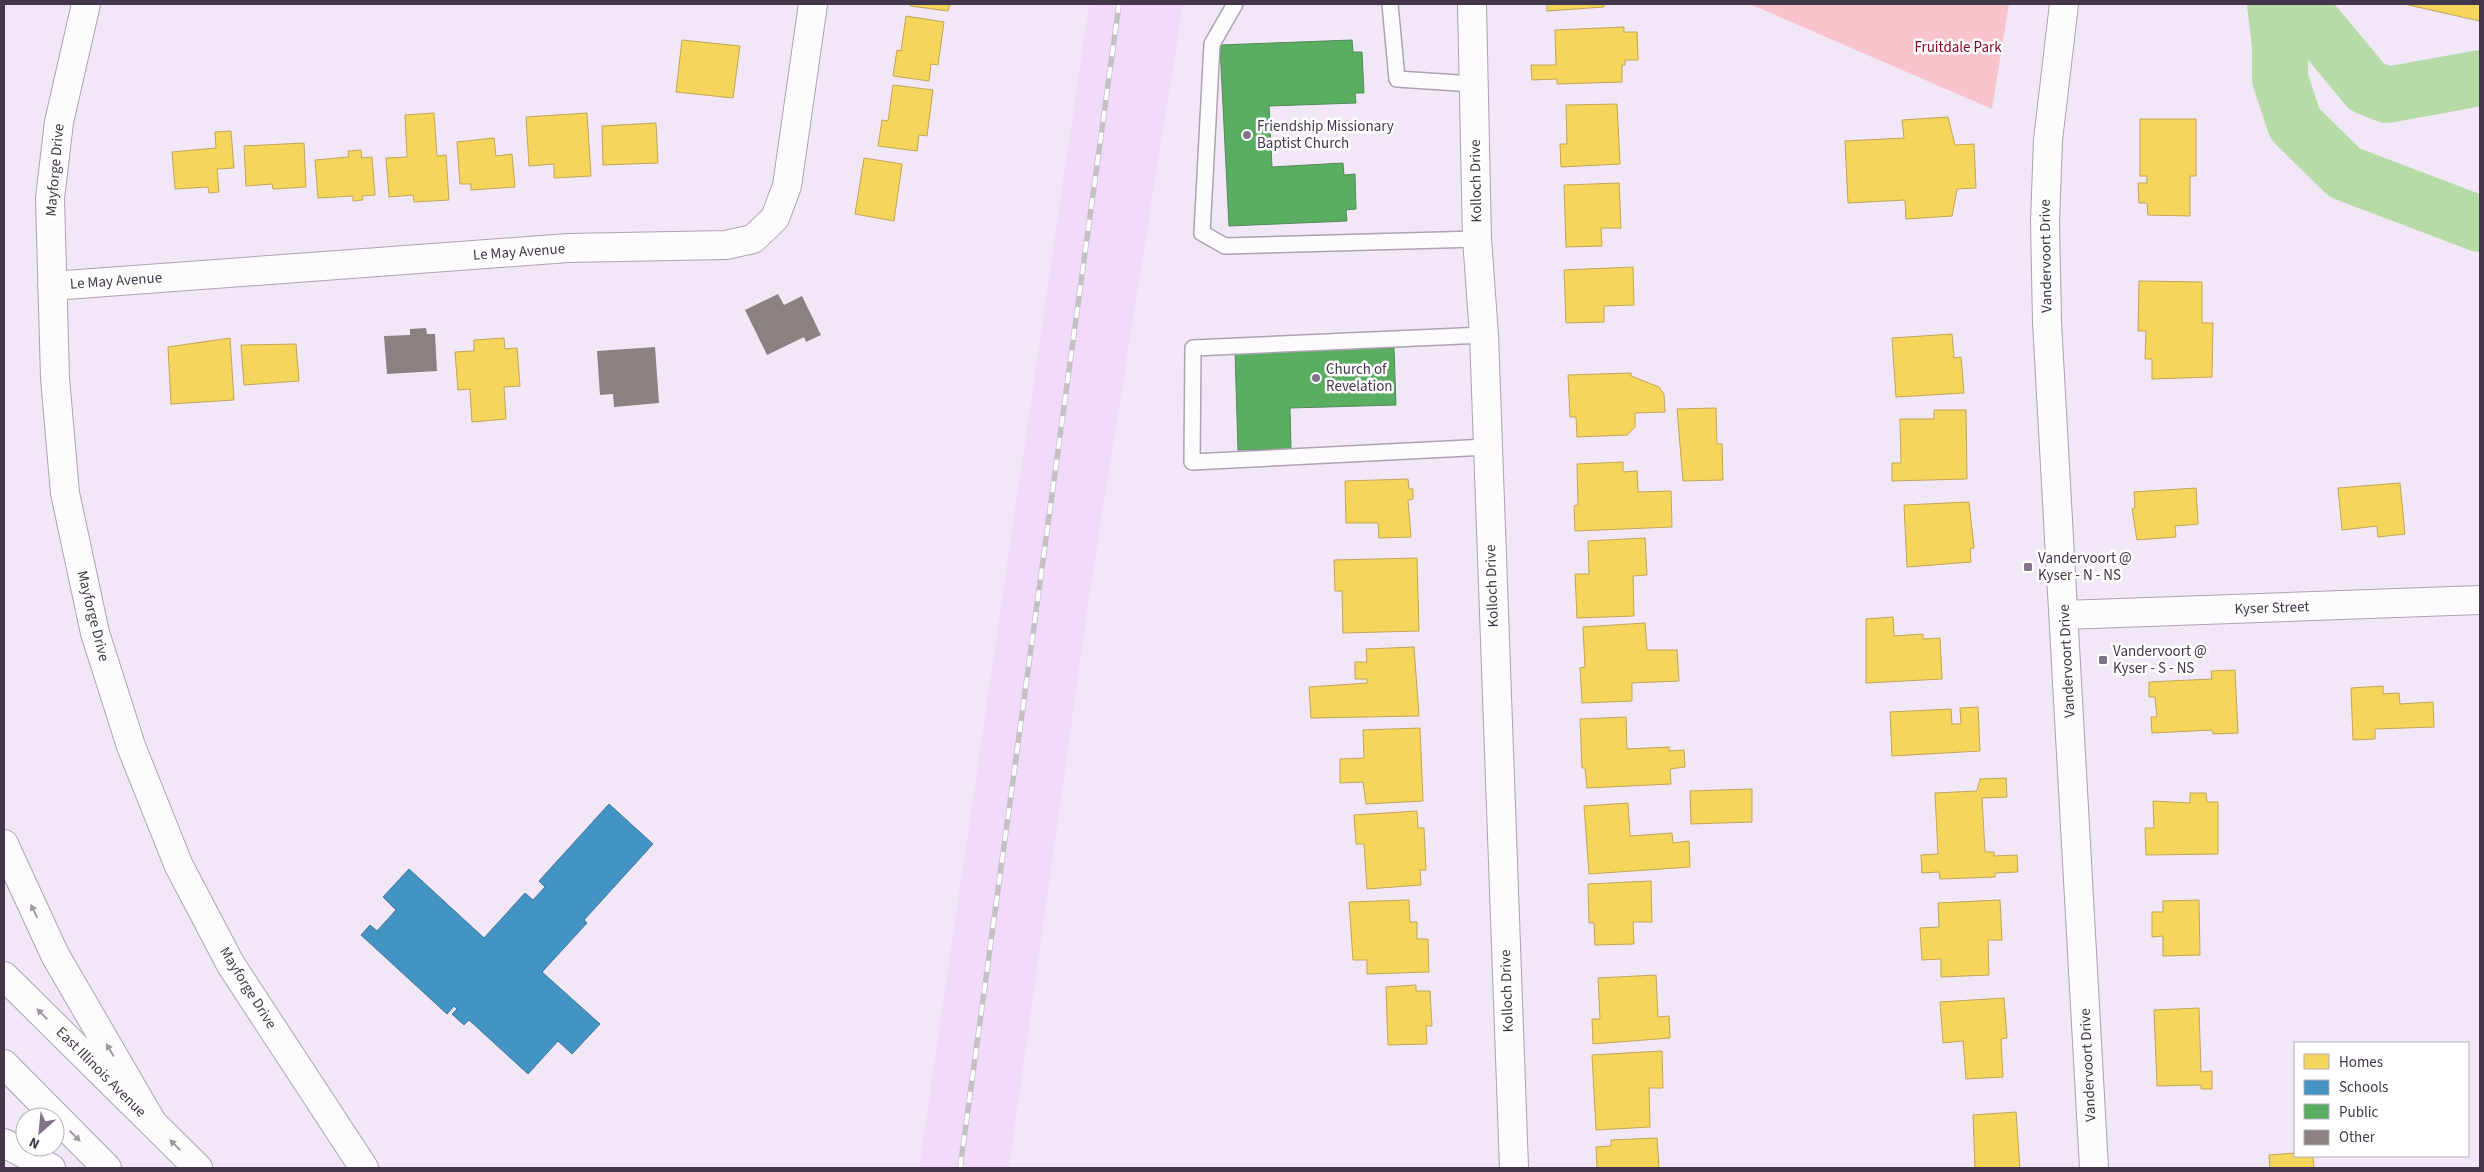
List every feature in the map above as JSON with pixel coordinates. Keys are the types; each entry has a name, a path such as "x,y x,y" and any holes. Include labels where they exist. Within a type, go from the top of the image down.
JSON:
{"main road":[{"name":"Mayforge Drive","path":"86,4 59,122 50,198 55,378 65,493 95,633 131,746 179,866 231,965 364,1168"},
{"name":"Kolloch Drive","path":"1472,4 1477,240 1484,335 1514,1168"},
{"name":"Vandervoort Drive","path":"2064,4 2048,140 2045,222 2047,322 2094,1168"},
{"name":"Le May Avenue","path":"52,286 568,248 726,244 753,239 775,218 786,186 812,11"},
{"name":"Kyser Street","path":"2064,615 2480,600"},
{"path":"4,844 55,955 152,1122"},
{"name":"East Illinois Avenue","path":"4,976 198,1168"},
{"path":"4,1064 107,1168"},
{"path":"4,1143 51,1168"}],"lane":[{"path":"1235,4 1212,44 1202,233 1225,246 1477,240"},
{"path":"1390,4 1397,79 1474,84"},
{"path":"1484,335 1193,348 1192,462 1487,447"}],"shaded area":[{"path":"1089,4 1183,4 1092,578 1009,1168 919,1168"}],"green space":[{"name":"Fruitdale Park","path":"1750,4 2009,4 1992,109"}],"building: Homes":[{"path":"911,4 950,4 948,11 910,6"},
{"path":"1547,4 1604,4 1604,7 1547,11"},
{"path":"2404,4 2480,4 2480,21"},
{"path":"906,16 944,22 938,65 931,64 929,81 893,76 897,50 901,51"},
{"path":"1624,27 1624,32 1637,32 1638,60 1625,60 1625,65 1622,65 1622,82 1557,84 1557,79 1532,80 1531,65 1556,65 1555,30"},
{"path":"682,40 740,46 733,98 676,92"},
{"path":"893,85 933,90 927,136 919,135 917,151 878,146 882,120 888,121"},
{"path":"1617,104 1620,164 1561,167 1560,144 1567,144 1566,105"},
{"path":"434,113 437,156 446,155 449,200 414,202 413,195 389,197 386,158 407,157 405,115"},
{"path":"587,113 591,176 554,178 554,164 529,166 526,117"},
{"path":"1948,117 1955,145 1974,144 1976,188 1957,189 1952,216 1906,219 1905,200 1848,203 1845,141 1904,138 1902,120"},
{"path":"2140,119 2196,119 2196,176 2190,176 2190,216 2148,215 2147,203 2139,203 2138,183 2147,183 2147,176 2140,176"},
{"path":"656,123 658,163 603,165 602,126"},
{"path":"231,131 234,168 217,169 219,192 209,193 208,187 175,189 172,152 216,148 215,132"},
{"path":"494,138 496,156 512,154 515,187 471,190 471,184 460,184 457,142"},
{"path":"304,143 306,187 273,189 272,184 246,186 244,146"},
{"path":"361,150 362,158 372,157 375,195 362,196 363,200 353,201 353,196 318,198 315,160 349,157 348,151"},
{"path":"864,158 902,164 894,221 855,214"},
{"path":"1619,183 1621,228 1601,228 1602,246 1566,247 1564,185"},
{"path":"1633,267 1634,305 1604,306 1604,322 1566,323 1564,270"},
{"path":"2139,281 2202,282 2202,323 2213,323 2212,377 2152,379 2152,359 2145,359 2146,331 2138,331"},
{"path":"1952,334 1954,358 1961,357 1964,393 1896,397 1892,338"},
{"path":"230,338 234,400 171,404 168,347"},
{"path":"504,338 505,349 517,348 520,386 504,387 506,419 472,422 470,389 458,390 455,352 474,351 474,340"},
{"path":"296,344 299,381 244,385 241,345"},
{"path":"1631,373 1631,376 1659,387 1664,394 1665,412 1635,413 1635,427 1627,435 1577,437 1576,417 1570,417 1568,375"},
{"path":"1716,408 1717,444 1722,444 1723,480 1683,481 1677,409"},
{"path":"1934,410 1966,410 1967,479 1892,481 1892,463 1901,463 1900,419 1934,419"},
{"path":"1623,462 1623,472 1637,471 1638,492 1671,491 1672,527 1575,531 1574,506 1578,505 1577,464"},
{"path":"1408,479 1409,489 1413,489 1413,499 1408,500 1411,537 1379,538 1378,523 1346,523 1345,481"},
{"path":"2400,483 2405,534 2378,537 2377,526 2342,530 2338,488"},
{"path":"2196,488 2198,524 2175,526 2176,537 2137,540 2132,509 2135,508 2134,492"},
{"path":"1969,502 1974,548 1970,549 1971,562 1907,567 1904,505"},
{"path":"1645,538 1647,575 1633,576 1634,616 1577,618 1575,574 1589,574 1588,541"},
{"path":"1417,558 1419,631 1343,633 1342,591 1335,591 1334,560"},
{"path":"1893,617 1894,636 1923,634 1923,639 1940,638 1942,679 1866,683 1866,619"},
{"path":"1645,623 1647,650 1677,650 1679,681 1632,683 1632,701 1582,703 1580,668 1585,667 1583,627"},
{"path":"1414,647 1419,716 1311,718 1309,687 1367,683 1367,679 1355,679 1355,662 1367,662 1366,649"},
{"path":"2235,670 2238,733 2213,734 2212,730 2152,733 2151,717 2157,717 2155,697 2149,697 2149,682 2212,679 2211,671"},
{"path":"2383,686 2383,694 2399,693 2400,704 2433,702 2434,727 2375,729 2375,739 2353,740 2351,688"},
{"path":"1978,707 1980,751 1892,756 1890,712 1951,709 1952,724 1961,724 1960,708"},
{"path":"1626,717 1627,749 1669,747 1669,751 1684,750 1685,767 1670,769 1671,784 1587,788 1585,768 1582,768 1580,719"},
{"path":"1420,728 1423,801 1366,804 1363,782 1340,783 1340,759 1364,758 1363,730"},
{"path":"2006,778 2007,797 1982,798 1985,852 1994,852 1994,856 2017,855 2018,872 1995,873 1995,877 1940,879 1939,872 1922,873 1921,855 1938,854 1935,793 1977,791 1980,779"},
{"path":"1752,789 1752,822 1691,824 1690,791"},
{"path":"2190,793 2206,793 2207,802 2218,802 2218,854 2146,855 2145,828 2154,828 2153,801 2190,803"},
{"path":"1628,803 1630,836 1672,833 1673,843 1689,841 1690,867 1589,874 1584,806"},
{"path":"1417,811 1418,828 1424,828 1426,870 1420,870 1421,885 1367,889 1364,844 1356,844 1354,815"},
{"path":"1651,881 1652,922 1633,922 1634,944 1595,945 1594,923 1589,923 1588,884"},
{"path":"1409,900 1410,922 1417,922 1417,939 1428,939 1429,972 1367,974 1367,960 1353,960 1349,902"},
{"path":"2000,900 2002,940 1988,940 1989,975 1941,977 1941,959 1922,960 1920,928 1939,927 1938,903"},
{"path":"2199,900 2200,955 2163,956 2163,936 2152,937 2152,912 2163,912 2163,901"},
{"path":"1656,975 1658,1017 1669,1016 1670,1038 1593,1044 1592,1019 1600,1019 1598,978"},
{"path":"1416,985 1416,991 1430,991 1432,1026 1426,1026 1427,1044 1388,1045 1386,987"},
{"path":"2004,998 2007,1038 2001,1039 2003,1077 1966,1079 1963,1041 1943,1043 1940,1002"},
{"path":"2199,1008 2201,1072 2212,1071 2212,1089 2201,1089 2201,1085 2157,1086 2154,1010"},
{"path":"1662,1051 1663,1088 1649,1088 1650,1127 1596,1130 1592,1055"},
{"path":"2016,1112 2020,1168 1975,1168 1973,1115"},
{"path":"1657,1138 1659,1168 1597,1168 1596,1147 1611,1146 1611,1140"},
{"path":"2294,1153 2294,1157 2313,1157 2314,1168 2270,1168 2269,1155"}],"building: Schools":[{"path":"609,804 653,844 584,920 587,923 542,972 600,1024 572,1054 558,1041 528,1074 469,1020 464,1025 452,1014 457,1009 454,1006 447,1014 361,935 370,925 377,931 396,910 383,897 409,869 484,938 525,893 533,900 545,887 539,881"}],"building: Public":[{"name":"Friendship Missionary Baptist Church","path":"1352,40 1353,52 1362,52 1364,93 1355,93 1356,103 1269,106 1272,167 1343,163 1344,175 1355,174 1356,209 1346,210 1347,221 1229,226 1220,45"},
{"name":"Church of Revelation","path":"1394,348 1396,405 1290,408 1291,449 1238,450 1235,351"}],"building: Other":[{"path":"778,294 784,305 802,296 821,335 806,342 804,337 767,355 745,310"},
{"path":"426,328 427,334 435,334 437,371 387,374 384,336 410,335 410,329"},
{"path":"655,347 659,403 614,407 613,394 600,395 597,351"}],"waterway":[{"path":"2275,4 2280,46 2280,79 2295,124 2345,173 2480,224"},
{"path":"2298,4 2367,87 2387,95 2480,78"}],"railway":[{"path":"960,1168 1119,4"}],"place":[{"name":"Friendship Missionary Baptist Church","path":"1247,135"},
{"name":"Church of Revelation","path":"1316,378"},
{"name":"Vandervoort @ Kyser - N - NS","path":"2028,567"},
{"name":"Vandervoort @ Kyser - S - NS","path":"2103,660"}]}
